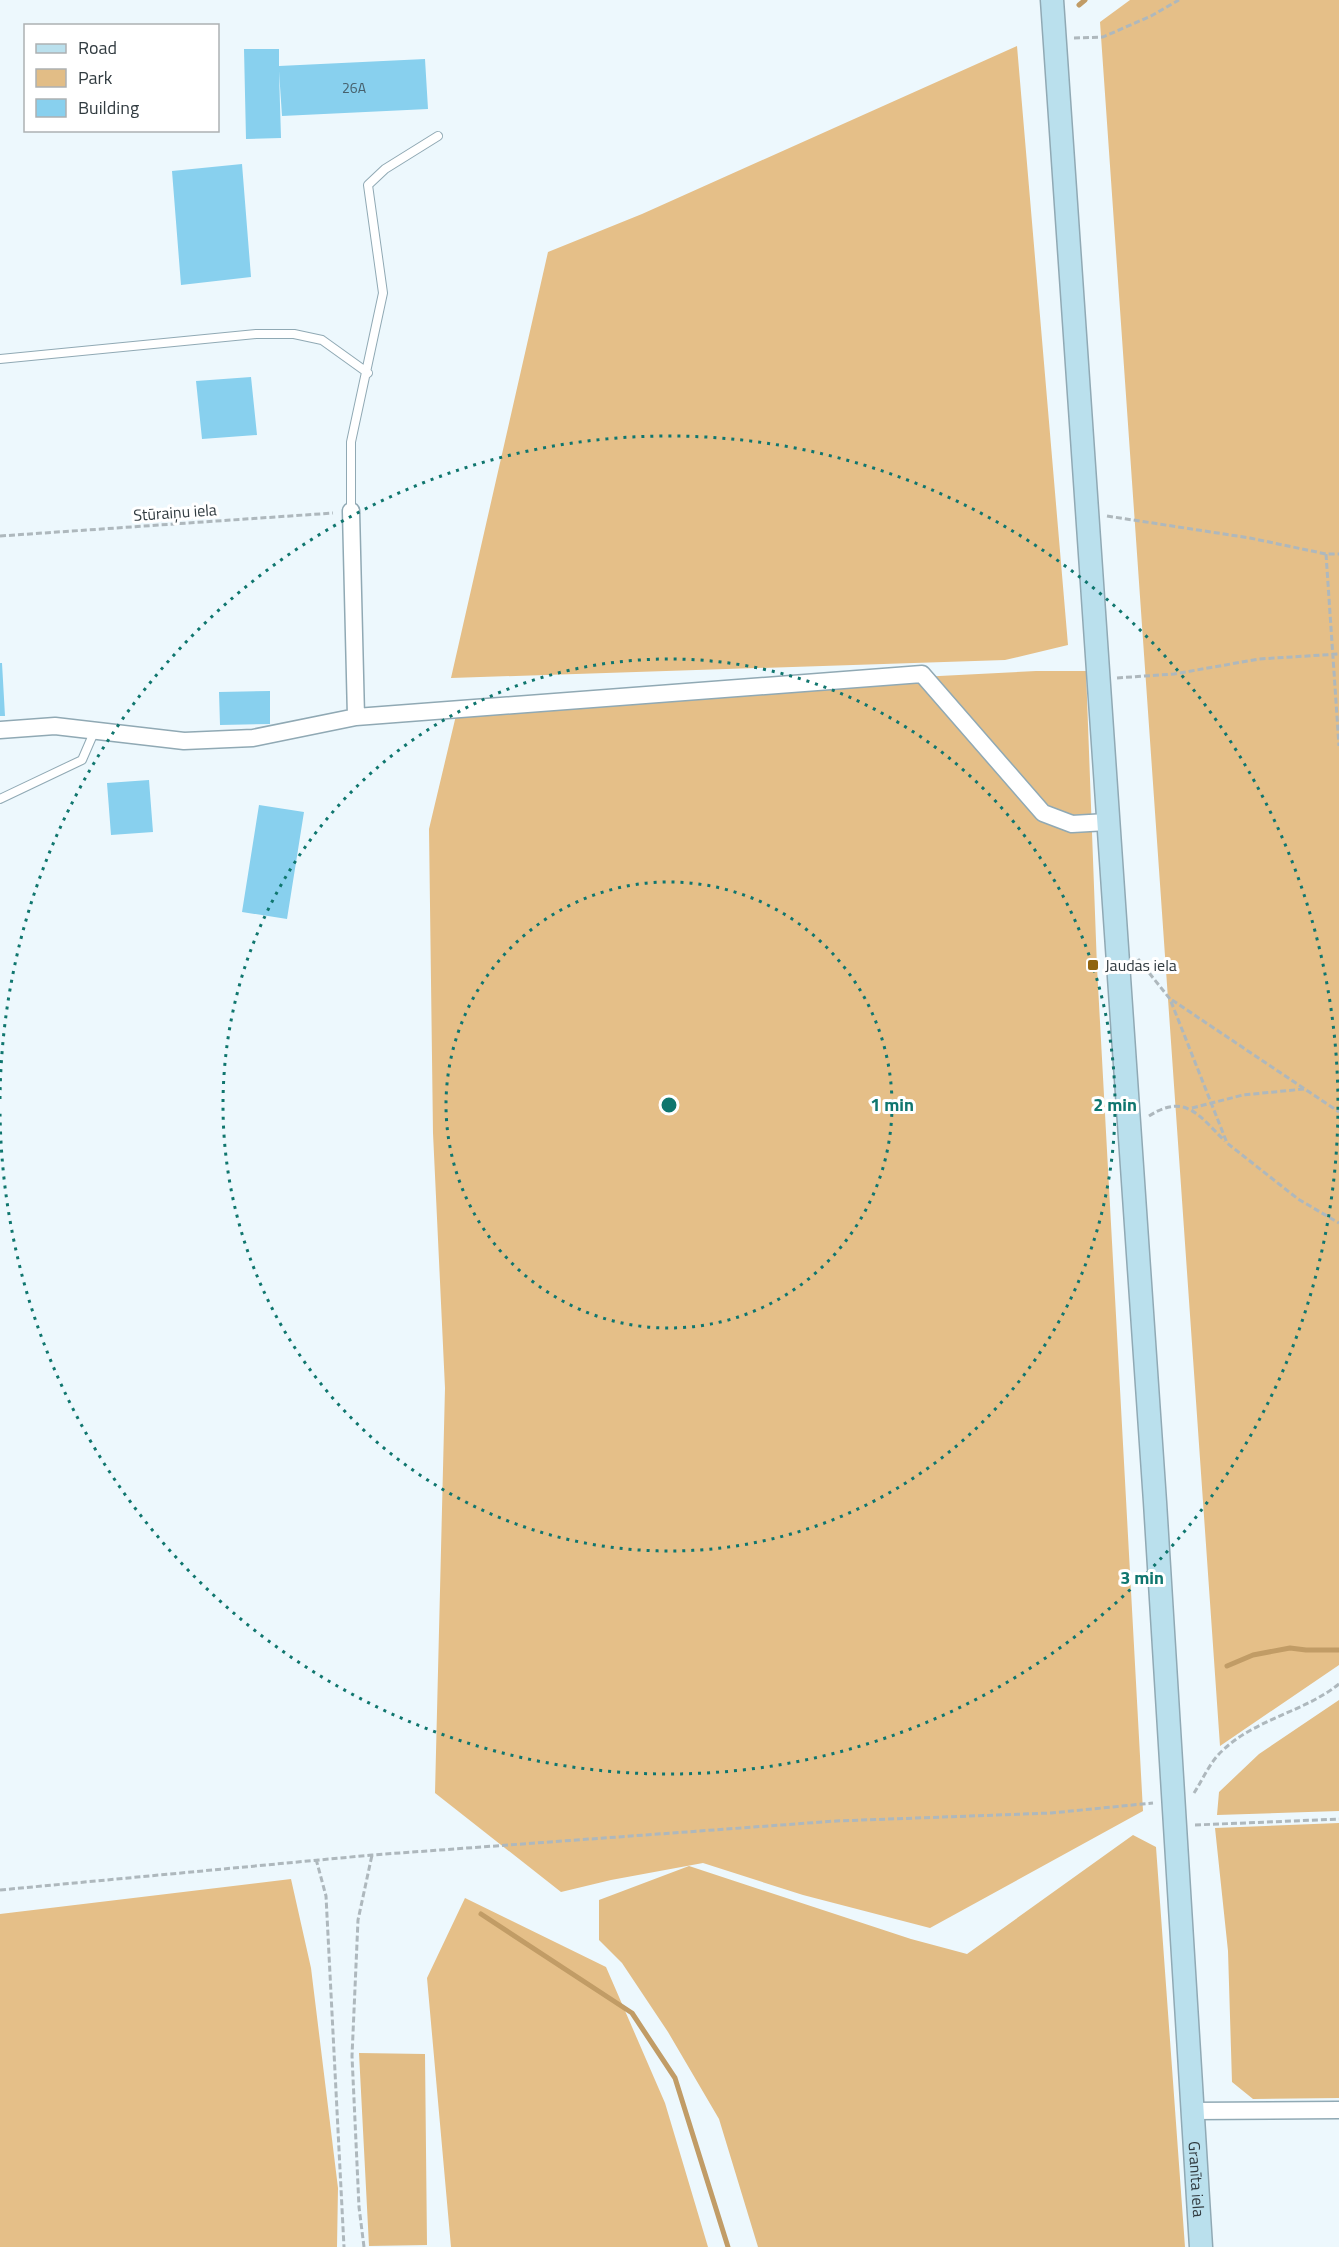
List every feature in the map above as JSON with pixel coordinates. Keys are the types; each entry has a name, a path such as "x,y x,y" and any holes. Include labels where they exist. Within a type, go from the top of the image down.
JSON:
{"main road":[{"name":"Granīta iela","path":"1052,0 1175,1826 1201,2247"}],"street":[{"path":"351,511 356,717"},
{"path":"0,730 55,726 184,741 254,738 356,717 922,674 1043,813 1072,824 1107,822"},
{"path":"1192,2111 1339,2110"}],"lane":[{"path":"351,511 351,442 368,373 383,293 368,185 385,168 438,136"},
{"path":"0,358 256,334 294,334 322,340 368,373"},
{"path":"0,799 82,760 95,730"}],"path":[{"path":"1054,38 1103,37 1179,0"},
{"name":"Stūraiņu iela","path":"0,536 351,511"},
{"path":"1087,516 1115,516 1175,525 1326,554 1339,554"},
{"path":"1326,554 1339,746"},
{"path":"1098,680 1174,674 1259,659 1339,654"},
{"path":"1116,947 1136,956 1170,999 1227,1143"},
{"path":"1170,999 1339,1112"},
{"path":"1128,1130 1159,1109 1178,1105 1192,1108 1243,1095 1305,1089"},
{"path":"1192,1108 1227,1143 1298,1199 1339,1223"},
{"path":"0,1890 316,1859 836,1821 1051,1813 1191,1800 1213,1761 1223,1749 1247,1733 1326,1694 1339,1684"},
{"path":"1175,1826 1339,1819"},
{"path":"364,2247 359,2207 352,2056 358,1920 372,1855"},
{"path":"316,1859 326,1896 344,2247"}],"green space":[{"path":"1339,1700 1339,1811 1217,1815 1219,1792 1259,1754"},
{"path":"1339,1823 1339,2098 1253,2099 1232,2082 1228,1951 1215,1828"},
{"path":"1133,1835 1156,1847 1185,2247 758,2247 719,2119 668,2032 622,1963 599,1940 599,1900 689,1866 911,1939 967,1954"},
{"path":"359,2053 425,2054 427,2245 369,2246"}],"shaded area":[{"path":"1130,0 1339,0 1339,1665 1220,1746 1100,22"},
{"path":"1017,46 1068,645 1005,660 451,678 548,252 642,214"},
{"path":"1036,671 1086,671 1097,967 1143,1811 930,1928 803,1895 703,1863 561,1892 435,1793 445,1388 433,1133 429,829 458,707 762,685"},
{"path":"291,1879 311,1968 338,2188 337,2247 0,2247 0,1914"},
{"path":"465,1898 606,1967 665,2103 708,2247 451,2247 427,1978"}],"building":[{"path":"244,49 279,49 279,66 425,59 428,109 282,116 279,71 281,138 246,139"},
{"path":"242,164 251,277 181,285 172,171"},
{"path":"251,377 257,435 202,439 196,381"},
{"path":"0,663 2,663 5,716 0,716"},
{"path":"270,691 270,724 220,725 219,692"},
{"path":"149,780 153,832 111,835 107,783"},
{"path":"259,805 304,812 287,919 242,912"}],"waterway":[{"path":"1079,5 1085,0"},
{"path":"1227,1666 1253,1655 1290,1648 1339,1650"},
{"path":"481,1914 632,2013 675,2078 728,2247"}],"place":[{"name":"Jaudas iela","path":"1093,965"}]}
